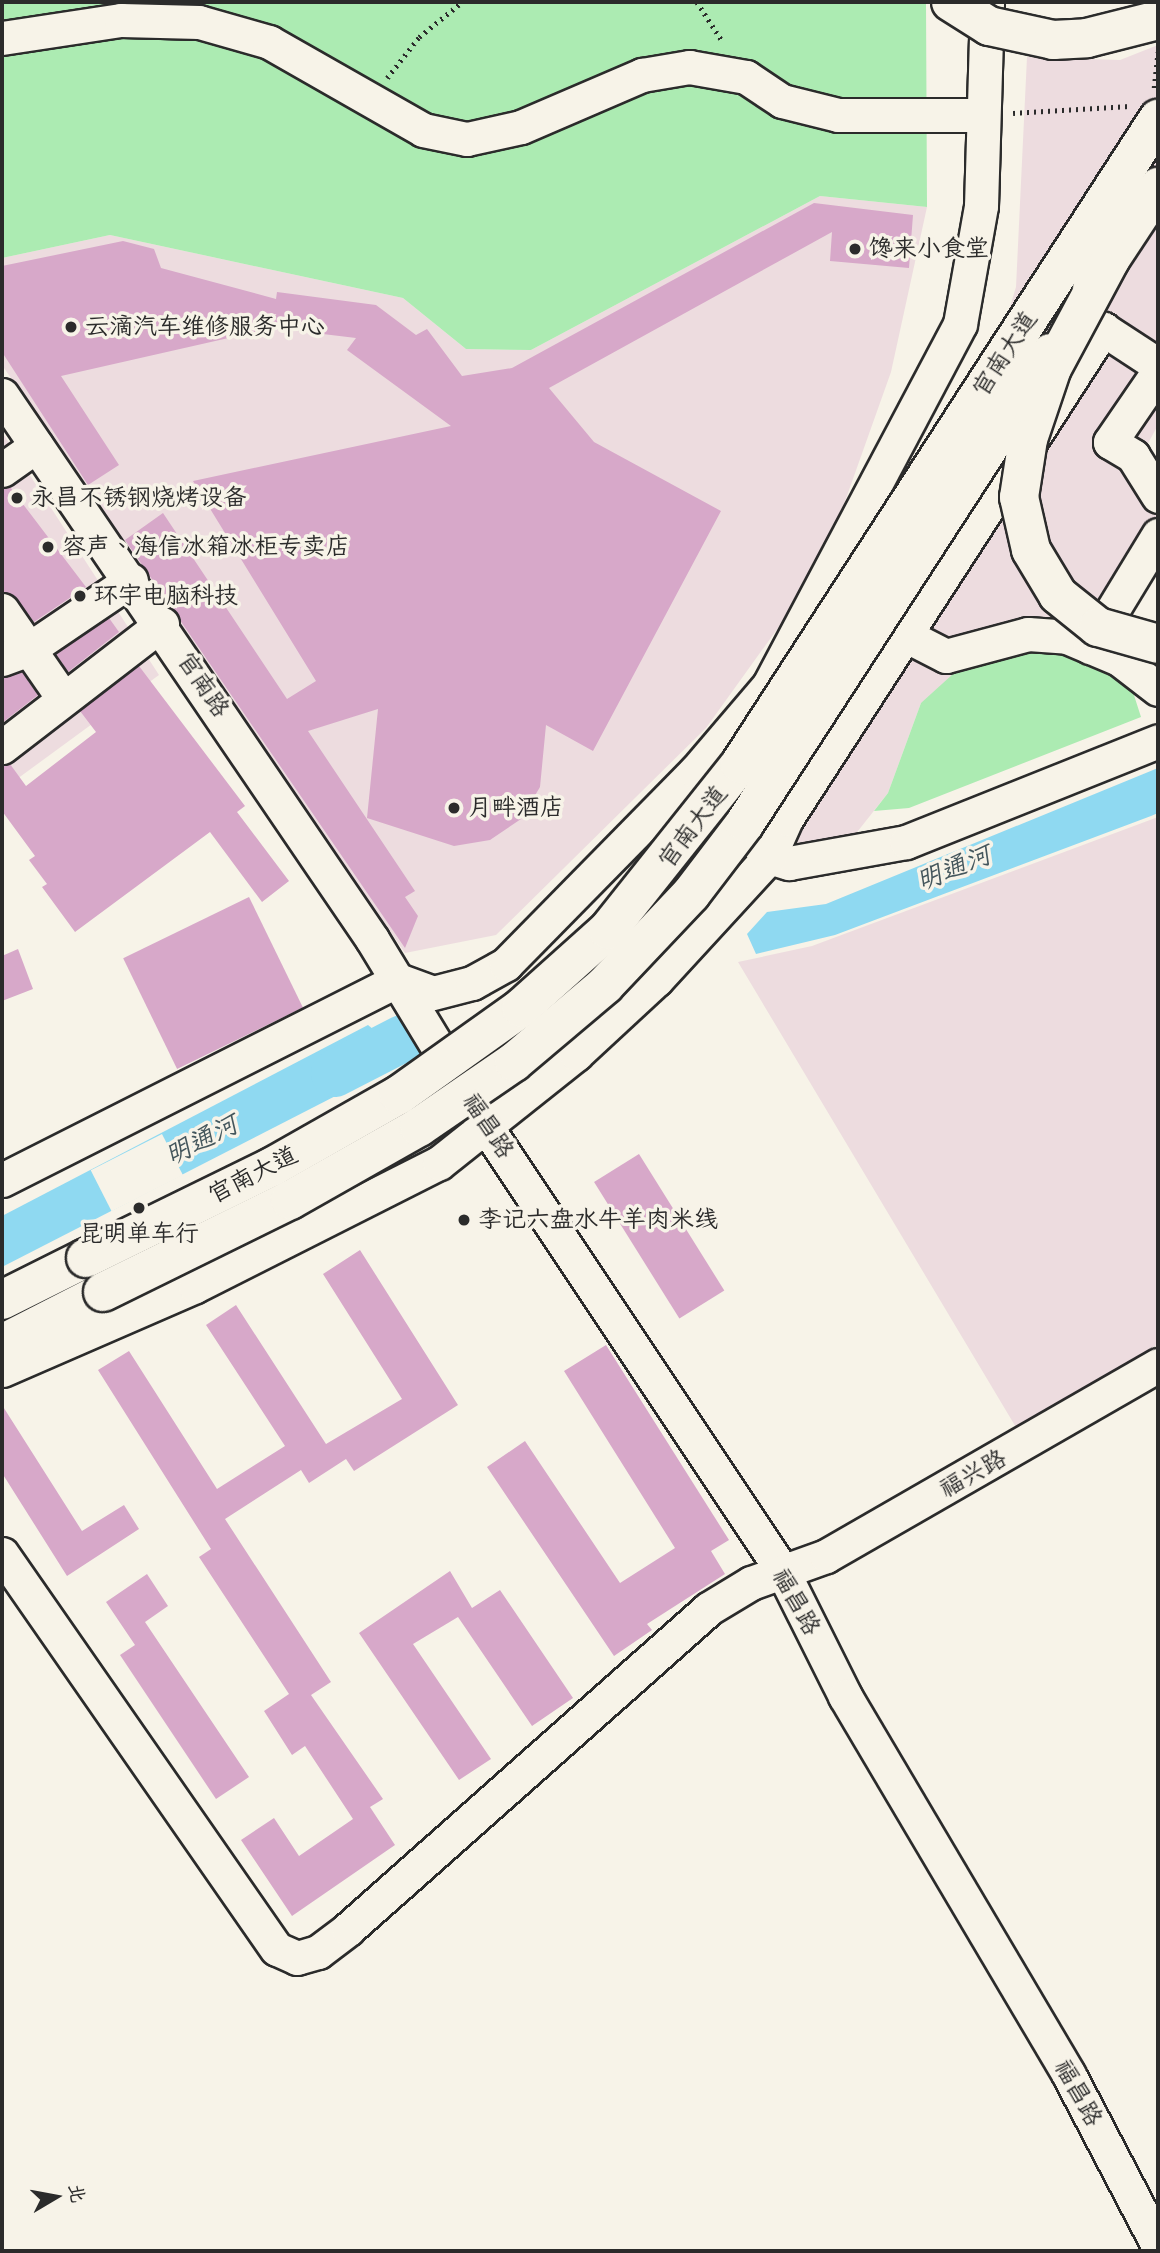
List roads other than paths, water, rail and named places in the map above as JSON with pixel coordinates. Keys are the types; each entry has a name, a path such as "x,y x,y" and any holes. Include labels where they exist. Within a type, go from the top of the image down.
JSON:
{"main road":[{"path":"951,2 989,26 1053,40 1087,38 1158,20"},
{"name":"官南大道","path":"2,1300 272,1167 399,1095 522,1008 608,930 734,773 1149,112"},
{"name":"官南大道","path":"2,1344 289,1200 419,1127 535,1046 634,956 691,894 771,785 1158,187"},
{"path":"1111,258 1052,368 1028,439 1020,497 1031,550 1059,595 1098,627 1158,644"}],"street":[{"path":"2,1181 120,1133 398,980 433,993 472,983 506,964 695,772 769,685 960,324 981,206 981,115 988,2"},
{"path":"2,38 121,20 199,22 269,42 423,130 467,139 520,127 642,75 689,67 746,77 782,101 838,115 981,115"},
{"path":"2,1370 329,1222 439,1163 487,1128 656,980 769,857 786,819 1103,329 1158,366"},
{"path":"1158,372 1110,442 1133,456 1158,496"},
{"name":"官南路","path":"2,395 162,624 398,980"},
{"path":"2,470 36,446"},
{"path":"1090,647 1158,535"},
{"path":"15,654 131,580"},
{"path":"2,610 15,654 63,698"},
{"path":"2,747 162,624"},
{"path":"905,635 946,656 1028,634 1090,647 1158,689"},
{"path":"695,772 769,857 811,864 906,842 1158,741"},
{"name":"福昌路","path":"398,980 487,1128 783,1572 845,1696 1069,2075 1158,2245"},
{"name":"福兴路","path":"2,1554 277,1949 298,1958 318,1952 348,1929 708,1609 849,1543 1158,1365"}],"water":[{"path":"1158,768 1158,813 1151,816 835,935 756,954 747,934 767,912 826,904"},
{"path":"368,1025 391,1044 392,1067 2,1267 2,1216"}],"waterway":[{"name":"明通河","path":"334,1073 402,1038"}],"place":[{"name":"馋来小食堂","path":"855,249"},
{"name":"云滴汽车维修服务中心","path":"71,327"},
{"name":"永昌不锈钢烧烤设备","path":"17,498"},
{"name":"容声、海信冰箱冰柜专卖店","path":"48,547"},
{"name":"环宇电脑科技","path":"80,596"},
{"name":"月畔酒店","path":"454,808"},
{"name":"昆明单车行","path":"139,1208"},
{"name":"李记六盘水牛羊肉米线","path":"464,1220"}]}
